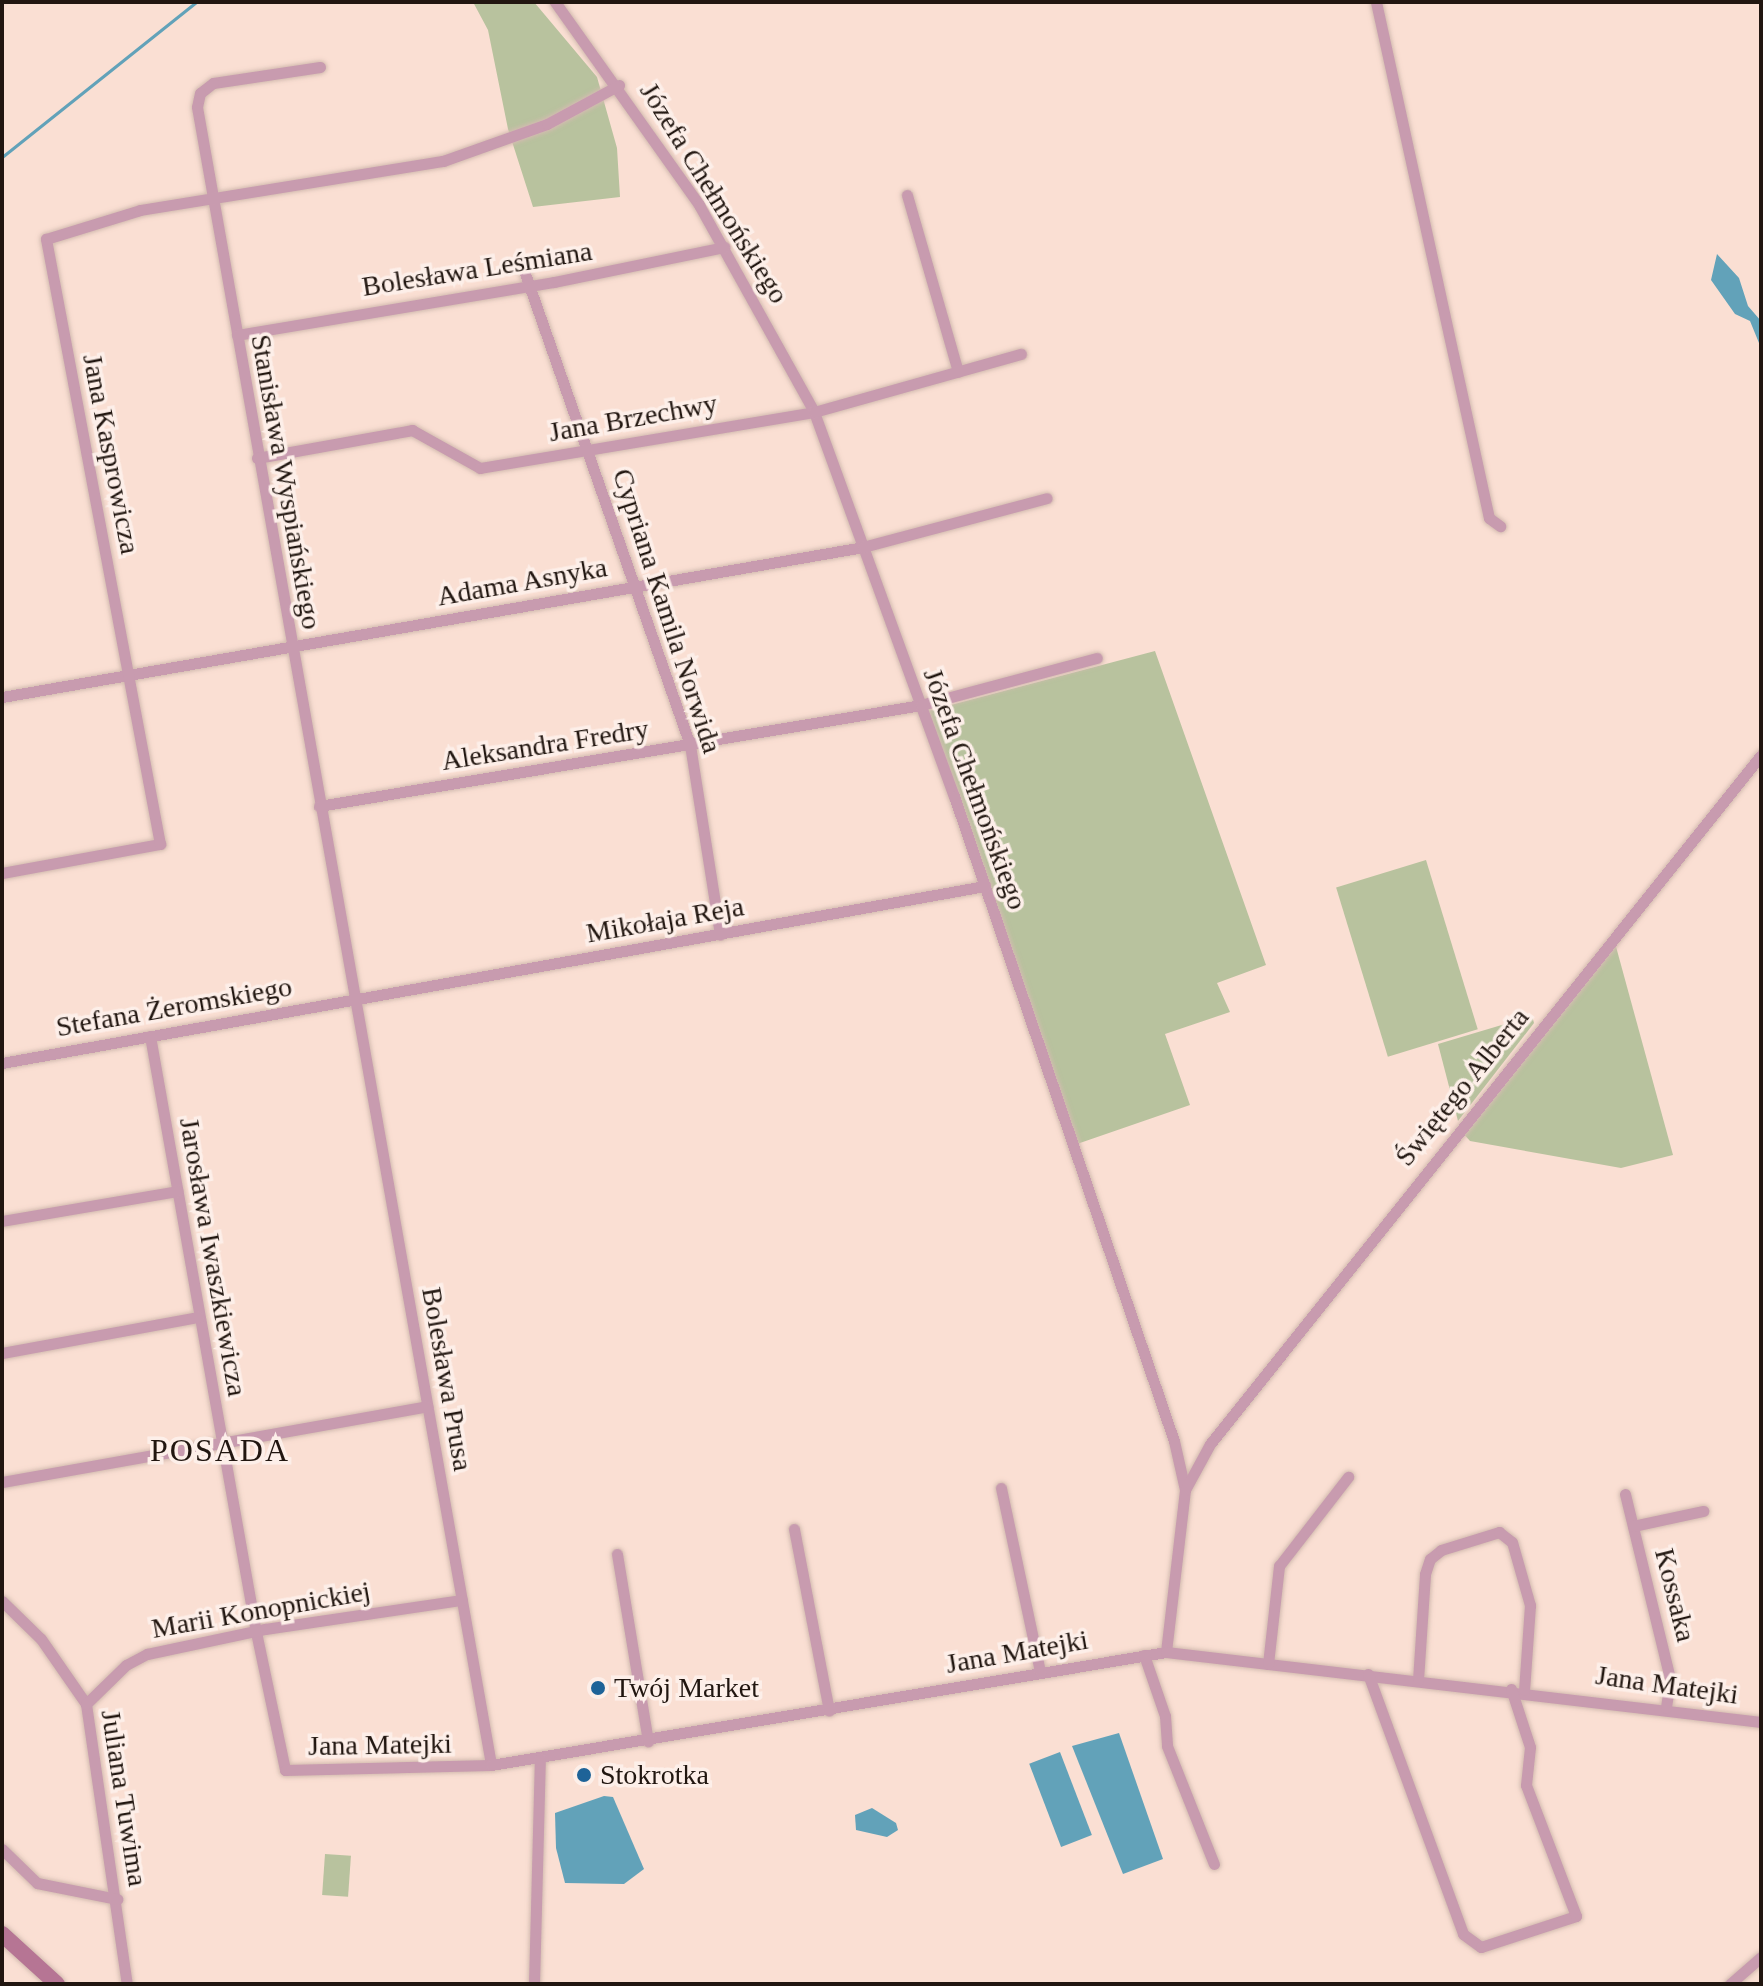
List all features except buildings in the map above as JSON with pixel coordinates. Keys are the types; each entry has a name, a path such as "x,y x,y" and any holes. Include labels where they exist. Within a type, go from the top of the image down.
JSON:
{"main road":[{"path":"2,1934 57,1984"}],"street":[{"name":"Józefa Chełmońskiego","path":"555,2 619,85 724,247 814,412 985,886 1175,1449 1185,1490 1166,1652"},
{"path":"1376,2 1489,518 1500,526"},
{"name":"Stanisława Wyspiańskiego","path":"320,67 213,83 201,91 197,107 210,198 237,335 354,1002"},
{"path":"210,198 443,161 547,124 619,85"},
{"path":"907,195 958,372"},
{"name":"Jana Kasprowicza","path":"2,873 160,844 46,239 140,210 210,198"},
{"name":"Bolesława Leśmiana","path":"237,335 724,247"},
{"name":"Cypriana Kamila Norwida","path":"522,265 638,587 690,745 720,935"},
{"name":"Jana Brzechwy","path":"257,458 412,430 480,468 814,412 1021,354"},
{"name":"Adama Asnyka","path":"2,697 863,547 1047,498"},
{"name":"Aleksandra Fredry","path":"319,806 921,705 1097,658"},
{"name":"Świętego Alberta","path":"1185,1490 1204,1453 1761,755"},
{"name":"Mikołaja Reja","path":"354,1002 985,886"},
{"name":"Stefana Żeromskiego","path":"2,1063 354,1002"},
{"name":"Bolesława Prusa","path":"354,1002 491,1765"},
{"name":"Jarosława Iwaszkiewicza","path":"150,1036 283,1769"},
{"path":"2,1221 177,1191"},
{"path":"2,1353 199,1317"},
{"path":"2,1482 427,1406"},
{"path":"1175,1449 1189,1456 1204,1453"},
{"path":"1268,1664 1279,1566 1348,1477"},
{"path":"1001,1488 1040,1672"},
{"name":"Kossaka","path":"1625,1494 1670,1679 1666,1708"},
{"path":"1633,1526 1703,1511"},
{"path":"794,1529 829,1711"},
{"path":"1368,1674 1463,1934 1481,1947 1576,1916 1526,1785 1530,1747 1518,1690 1530,1605 1511,1539 1499,1532 1441,1550 1430,1559 1425,1574 1418,1680"},
{"path":"617,1554 648,1741"},
{"name":"Marii Konopnickiej","path":"86,1704 126,1665 147,1654 256,1632 462,1600"},
{"name":"Juliana Tuwima","path":"2,1601 41,1639 86,1704 117,1899 127,1984"},
{"name":"Jana Matejki","path":"283,1769 491,1765 829,1711 1166,1652 1518,1690 1761,1722"},
{"path":"1144,1655 1165,1716 1167,1746 1214,1864"},
{"path":"534,1984 540,1758"},
{"path":"2,1849 37,1883 117,1899"},
{"path":"1730,1984 1761,1957"}],"green space":[{"path":"473,2 534,2 597,77 617,148 620,197 533,207 508,129 488,30"},
{"path":"1155,651 1266,965 1217,983 1230,1012 1165,1034 1190,1105 1077,1144 928,711"},
{"path":"1426,860 1478,1029 1388,1057 1336,887"},
{"path":"1615,943 1673,1155 1621,1168 1470,1141 1462,1132"},
{"path":"1532,1016 1534,1023 1458,1121 1438,1044"},
{"path":"325,1854 351,1856 348,1897 322,1895"}],"water":[{"path":"1717,254 1739,278 1748,306 1761,321 1759,343 1750,321 1735,314 1711,280"},
{"path":"1119,1733 1163,1859 1123,1874 1072,1746"},
{"path":"1060,1752 1092,1835 1061,1847 1029,1764"},
{"path":"604,1796 613,1797 644,1869 624,1884 565,1883 556,1848 555,1813"},
{"path":"872,1808 896,1823 898,1830 887,1837 856,1830 855,1815"}],"waterway":[{"path":"2,157 196,2"}],"place":[{"name":"Twój Market","path":"598,1688"},
{"name":"Stokrotka","path":"584,1775"}],"district":[{"name":"POSADA","path":"220,1450"}]}
